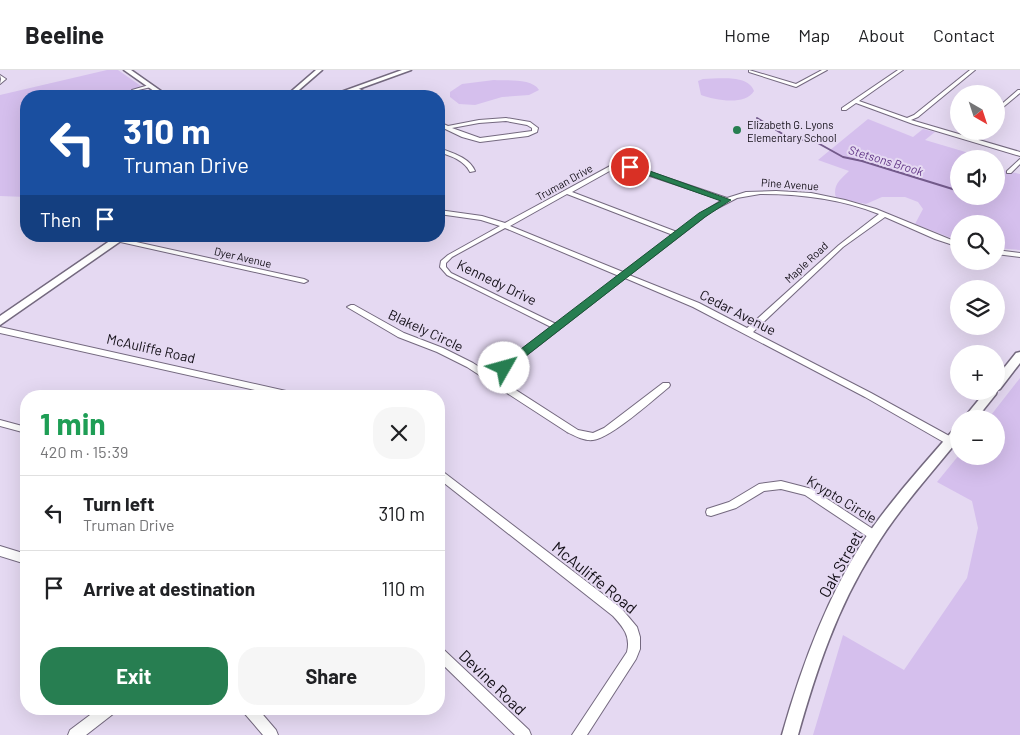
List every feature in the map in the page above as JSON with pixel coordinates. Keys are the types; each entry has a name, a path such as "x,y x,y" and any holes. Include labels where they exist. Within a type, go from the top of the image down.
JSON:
{"main road":[{"path":"127,70 155,90"},
{"path":"352,90 408,70"},
{"path":"0,321 115,242"}],"street":[{"path":"295,90 319,70"},
{"path":"752,70 796,86 825,70"},
{"path":"844,109 901,70"},
{"path":"907,120 916,116 974,70"},
{"path":"0,76 4,79 0,82"},
{"path":"134,90 149,86"},
{"path":"1005,104 1020,91"},
{"path":"856,101 950,133"},
{"path":"507,120 530,124 535,128 534,132 528,134 480,140 447,128 507,120"},
{"path":"973,140 1020,154"},
{"path":"445,153 469,164 472,171"},
{"path":"1009,172 1020,161"},
{"name":"Truman Drive","path":"505,226 609,168 624,166 728,200"},
{"path":"567,192 677,234"},
{"name":"Pine Avenue","path":"491,378 708,210 728,200 756,193 781,193 840,201 884,214 950,242"},
{"path":"445,213 487,219 505,226"},
{"name":"Maple Road","path":"748,332 841,246 884,214"},
{"name":"Cedar Avenue","path":"505,226 688,302 868,395 950,434"},
{"name":"Kennedy Drive","path":"505,226 446,258 442,267 450,274 557,327"},
{"name":"Dyer Avenue","path":"138,242 304,281"},
{"path":"1005,254 1020,256"},
{"name":"Blakely Circle","path":"350,307 401,335 445,352 491,378 580,435 592,437 607,431 666,385"},
{"name":"McAuliffe Road","path":"0,330 268,390"},
{"path":"1005,375 1020,356"},
{"path":"976,410 985,400"},
{"path":"0,423 20,428"},
{"name":"Oak Street","path":"790,735 803,691 829,622 854,571 875,536 899,503 950,442"},
{"name":"McAuliffe Road","path":"445,479 617,612 632,630 636,642 632,656 579,735"},
{"name":"Krypto Circle","path":"711,512 732,504 756,490 781,485 808,492 875,536"},
{"path":"0,551 20,557"},
{"name":"Devine Road","path":"445,659 524,735"},
{"path":"75,735 100,715"},
{"path":"255,715 271,735"}],"shaded area":[{"path":"107,70 118,70 146,90 21,90"},
{"path":"724,78 739,80 746,82 754,91 744,99 714,99 701,95 698,81"},
{"path":"494,80 525,82 536,86 539,90 529,95 502,97 475,105 459,104 450,97 450,92 462,84"},
{"path":"20,90 20,197 0,196 0,95"},
{"path":"868,119 913,137 923,129 935,132 925,140 959,150 950,150 950,205 1005,205 1005,171 1020,174 1020,250 1005,249 1005,215 950,215 950,238 915,224 923,209 918,202 905,197 882,197 866,204 836,198 836,186 849,171 818,160"},
{"path":"1020,378 1020,735 813,735 843,635 904,670 967,578 978,528 972,501 937,482 951,465 1005,465 1005,410 995,410 1003,400 1005,400 1005,397"}],"waterway":[{"name":"Stetsons Brook","path":"757,118 789,138 816,142 843,157 950,188"}],"place":[{"name":"Elizabeth G. Lyons Elementary School","path":"737,130"}],"route":[{"path":"504,368 708,210 728,200 630,167"}]}
